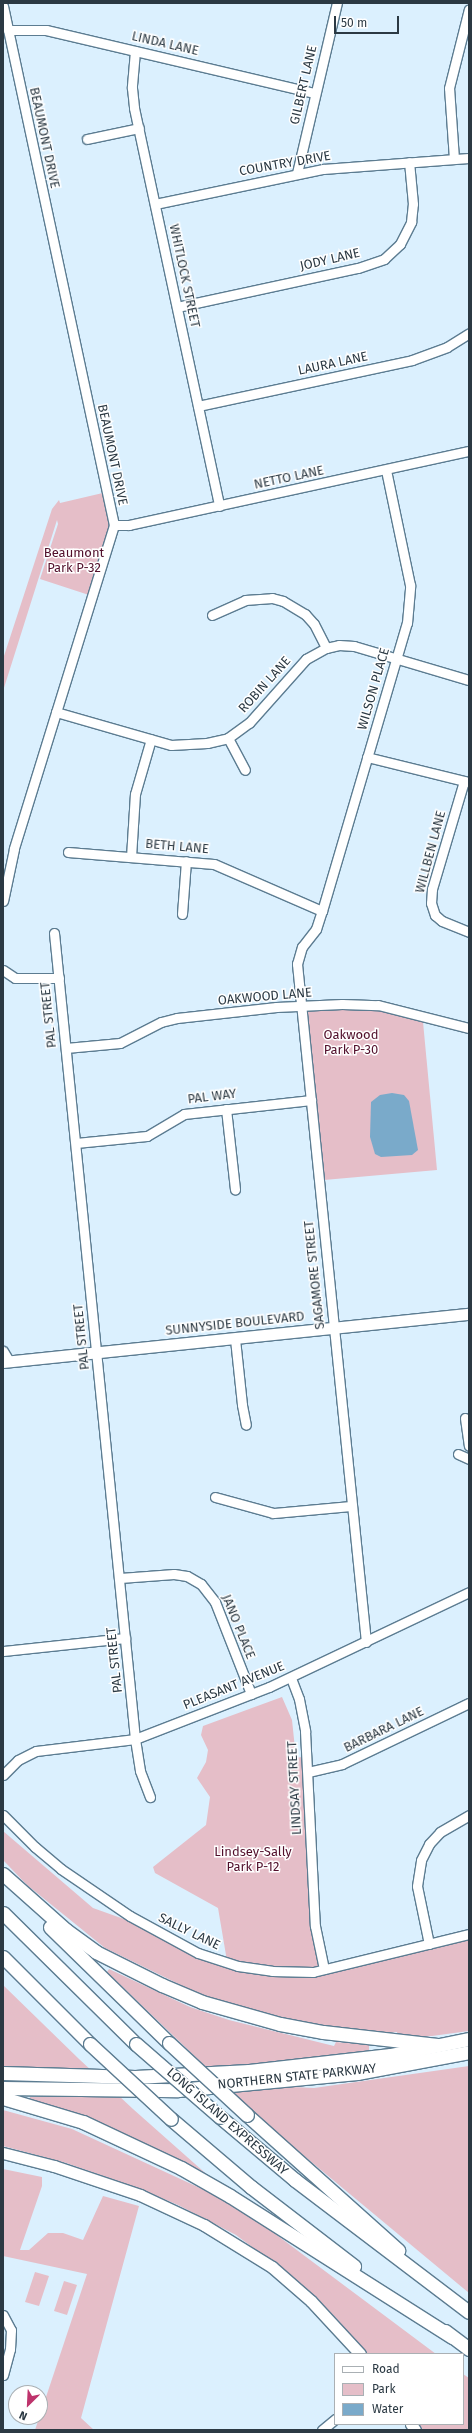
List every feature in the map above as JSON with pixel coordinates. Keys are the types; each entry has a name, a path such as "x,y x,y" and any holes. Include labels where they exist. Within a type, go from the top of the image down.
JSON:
{"highway":[{"path":"3,1874 66,1930 96,1952 155,1982 202,2002 280,2024 322,2032 437,2045"},
{"path":"3,1878 169,2043 247,2116 469,2312"},
{"name":"LONG ISLAND EXPRESSWAY","path":"3,1913 136,2044 220,2117 295,2180 469,2312"},
{"path":"3,1957 90,2044 171,2119 251,2187 469,2349"},
{"name":"NORTHERN STATE PARKWAY","path":"3,2073 135,2077 249,2071 359,2059 469,2039"},
{"name":"NORTHERN STATE PARKWAY","path":"3,2088 178,2090 357,2073 433,2061 469,2052"},
{"path":"433,2061 469,2060"},
{"path":"3,2098 83,2122 181,2168 230,2196 452,2337"}],"main road":[{"name":"SUNNYSIDE BOULEVARD","path":"6,1361 235,1339 469,1314"},
{"path":"3,2153 54,2166 140,2195 204,2225 272,2267 311,2301 359,2353"}],"street":[{"name":"GILBERT LANE","path":"297,173 337,3"},
{"name":"BEAUMONT DRIVE","path":"3,6 114,525 14,849 3,901"},
{"path":"454,159 450,88 467,26 469,9"},
{"name":"LINDA LANE","path":"8,30 46,30 316,93"},
{"name":"WHITLOCK STREET","path":"134,51 132,88 138,128 220,506"},
{"path":"87,139 138,128"},
{"name":"COUNTRY DRIVE","path":"155,204 297,173 409,162 469,158"},
{"name":"JODY LANE","path":"177,307 358,268 384,259 400,244 411,222 413,204 409,162"},
{"name":"LAURA LANE","path":"198,406 412,360 447,347 469,333"},
{"name":"NETTO LANE","path":"114,525 128,525 220,506 469,451"},
{"name":"WILSON PLACE","path":"322,911 406,623 410,585 386,470"},
{"path":"212,615 245,600 272,598 283,601 305,614 314,624 326,648"},
{"name":"ROBIN LANE","path":"56,712 172,745 194,746 228,738 249,723 306,659 326,648 354,646 469,680"},
{"path":"228,738 245,770"},
{"path":"131,856 135,794 151,739"},
{"path":"367,757 466,781"},
{"name":"WILLBEN LANE","path":"466,781 432,889 431,903 436,915 442,921 469,932"},
{"name":"BETH LANE","path":"68,852 214,864 322,911"},
{"path":"182,914 186,861"},
{"name":"SAGAMORE STREET","path":"322,911 316,929 298,956 301,1006 366,1642"},
{"name":"PAL STREET","path":"54,933 135,1739 140,1771 150,1797"},
{"path":"3,970 14,978 58,978"},
{"name":"OAKWOOD LANE","path":"66,1048 120,1043 161,1022 177,1018 301,1006 378,1005 469,1028"},
{"name":"PAL WAY","path":"76,1143 147,1136 184,1114 311,1100"},
{"path":"226,1109 235,1189"},
{"path":"235,1339 246,1425"},
{"path":"3,1351 6,1361"},
{"path":"465,1418 469,1446"},
{"path":"458,1454 469,1459"},
{"path":"215,1497 273,1513 352,1506"},
{"name":"JANO PLACE","path":"120,1578 174,1574 187,1576 202,1584 215,1602 251,1694"},
{"name":"PLEASANT AVENUE","path":"3,1775 18,1760 36,1751 135,1739 251,1694 290,1678 469,1592"},
{"path":"3,1651 125,1638"},
{"name":"LINDSAY STREET","path":"290,1678 302,1712 308,1772 315,1926 324,1969"},
{"name":"BARBARA LANE","path":"308,1772 342,1764 469,1703"},
{"name":"SALLY LANE","path":"3,1815 35,1847 83,1885 130,1916 198,1953 238,1966 272,1972 293,1973 324,1969 469,1934"},
{"path":"429,1944 417,1886 421,1860 429,1844 440,1832 469,1815"},
{"path":"3,2315 11,2330 10,2349 3,2375"},
{"path":"322,2430 334,2420"}],"green space":[{"name":"Beaumont Park P-32","path":"107,492 114,525 92,596 40,579 58,524 57,520 3,691 3,659 52,509 59,500 60,503"},
{"name":"Oakwood Park P-30","path":"378,1007 423,1022 437,1170 324,1180 305,1009"},
{"name":"Lindsey-Sally Park P-12","path":"282,1697 292,1720 296,1758 307,1756 323,1968 469,1932 469,2031 432,2036 398,2038 397,2032 366,2036 249,2012 193,1991 105,1948 27,1885 3,1860 3,1831 93,1908 163,1933 227,1961 218,1908 155,1873 153,1867 206,1825 210,1797 197,1778 206,1762 208,1750 201,1735 203,1726"},
{"path":"109,1969 190,2007 229,2020 334,2046 336,2042 369,2045 369,2052 208,2069 107,1972"},
{"path":"3,1985 79,2059 93,2072 3,2066"},
{"path":"469,2066 469,2293 256,2116 230,2091 293,2087 314,2088"},
{"path":"118,2095 221,2187 29,2102 30,2097"},
{"path":"3,2110 72,2129 213,2194 270,2230 435,2353 366,2353 335,2317 297,2281 236,2235 178,2205 135,2187 66,2163 3,2146"},
{"path":"3,2169 42,2177 42,2186 20,2250 29,2250 48,2233 63,2233 83,2240 103,2196 139,2206 81,2418 94,2430 35,2430 37,2425 48,2425 48,2391 87,2274 3,2256"},
{"path":"35,2272 49,2276 39,2306 25,2302"},
{"path":"64,2281 77,2285 67,2315 54,2311"},
{"path":"464,2375 469,2378 469,2430 423,2430 420,2425 464,2425"}],"water":[{"path":"392,1093 404,1095 409,1101 418,1150 412,1155 381,1157 375,1154 370,1137 371,1102 380,1095"}]}
